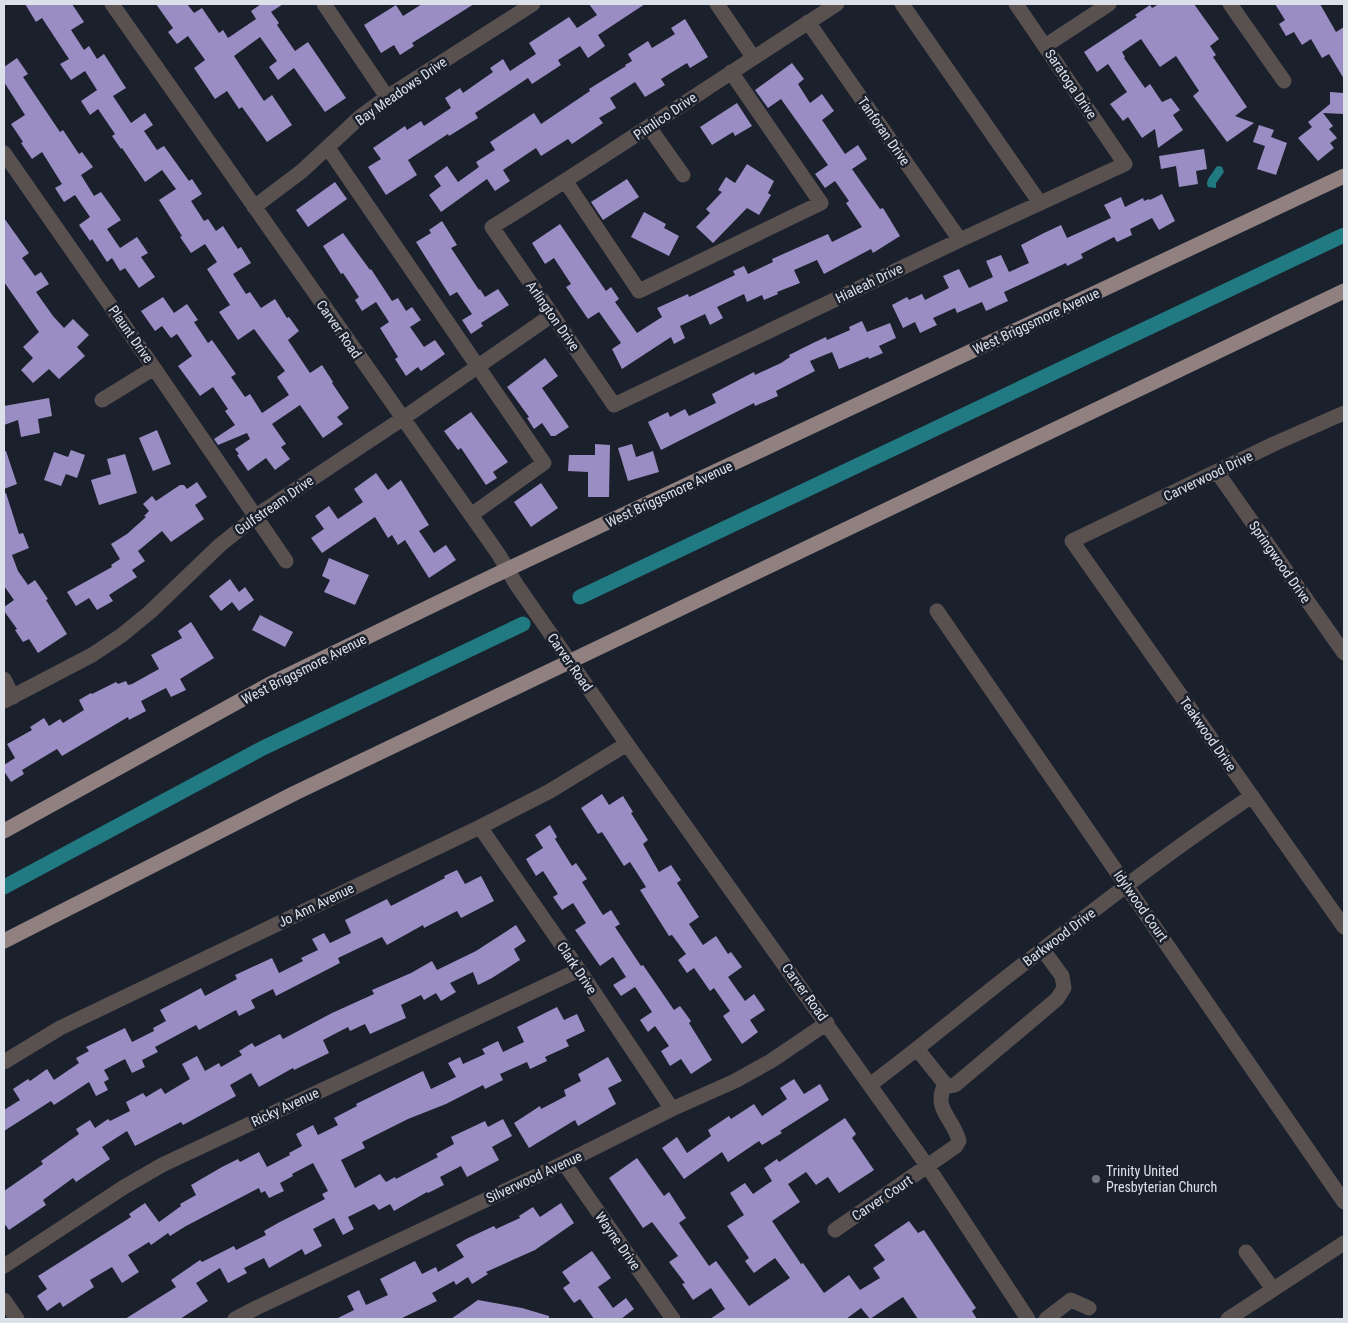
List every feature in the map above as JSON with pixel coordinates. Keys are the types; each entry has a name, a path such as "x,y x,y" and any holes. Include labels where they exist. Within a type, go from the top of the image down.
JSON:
{"main road":[{"name":"West Briggsmore Avenue","path":"4,831 270,684 507,570 1344,176"},
{"path":"4,941 294,793 1344,291"}],"street":[{"name":"Carver Road","path":"112,4 471,515 627,744 871,1084 928,1166 1028,1319"},
{"path":"324,4 388,97"},
{"name":"Bay Meadows Drive","path":"254,207 302,171 360,118 388,97 533,4"},
{"path":"717,4 753,57"},
{"name":"Pimlico Drive","path":"492,227 566,182 753,57 837,4"},
{"path":"902,4 1040,203"},
{"name":"Saratoga Drive","path":"1016,4 1125,164"},
{"path":"1045,46 1110,4"},
{"path":"1230,4 1284,81"},
{"name":"Tanforan Drive","path":"808,22 960,240"},
{"path":"566,182 639,290 821,203 731,72"},
{"path":"649,127 683,175"},
{"path":"328,148 544,463 471,515"},
{"name":"Plaunt Drive","path":"4,153 286,561"},
{"name":"Hialeah Drive","path":"614,405 960,240 1125,164"},
{"name":"Arlington Drive","path":"492,227 614,405"},
{"name":"Gulfstream Drive","path":"8,699 92,655 122,635 150,612 220,545 256,516 402,419 552,315"},
{"path":"102,400 154,368"},
{"name":"Carverwood Drive","path":"1072,541 1344,413"},
{"name":"Springwood Drive","path":"1217,472 1344,653"},
{"name":"Teakwood Drive","path":"1072,541 1344,927"},
{"name":"Idylwood Court","path":"937,611 1344,1202"},
{"path":"4,679 8,699"},
{"name":"Jo Ann Avenue","path":"4,1062 60,1028 550,792 627,744"},
{"name":"Barkwood Drive","path":"871,1084 1186,840 1252,796"},
{"name":"Clark Drive","path":"480,827 672,1109"},
{"path":"917,1050 945,1084 955,1085 1057,998 1064,988 1062,976 1043,950"},
{"name":"Ricky Avenue","path":"4,1266 124,1187 162,1165 579,970"},
{"name":"Silverwood Avenue","path":"235,1319 734,1081 771,1061 827,1023"},
{"name":"Carver Court","path":"835,1230 956,1146 959,1142 958,1135 940,1102 941,1092 945,1084"},
{"name":"Wayne Drive","path":"564,1163 673,1319"},
{"path":"1228,1319 1344,1243"},
{"path":"1246,1252 1273,1289"},
{"path":"4,1300 17,1319"},
{"path":"1046,1319 1071,1300 1090,1308"}],"water":[{"path":"1216,167 1222,167 1224,172 1216,183 1216,188 1208,187 1208,179"}],"building":[{"path":"25,4 72,4 84,22 71,30 84,50 89,46 97,59 104,54 126,88 113,96 131,123 145,113 153,125 144,131 157,150 164,146 189,181 192,179 202,194 191,201 204,221 208,219 216,231 223,226 238,249 241,247 251,263 233,274 246,294 250,292 261,308 275,299 287,318 289,317 299,331 288,340 310,373 322,365 349,408 337,417 343,424 323,438 300,405 272,424 286,444 281,447 290,459 275,470 266,458 248,471 235,449 250,439 247,433 218,445 214,439 235,425 225,411 228,409 213,387 200,396 178,366 192,356 177,334 171,338 162,326 155,331 141,311 163,297 174,313 187,304 198,320 194,322 208,343 212,340 236,374 231,377 245,397 250,394 262,413 289,395 277,377 285,371 254,329 238,340 219,312 230,305 207,269 217,262 205,244 191,253 159,200 176,189 162,170 145,182 112,136 115,134 98,109 90,115 81,101 97,90 85,71 71,80 60,64 69,59 42,18 36,22"},
{"path":"156,4 187,4 194,13 202,8 219,33 223,30 228,38 256,19 251,11 261,4 283,4 271,12 279,23 277,25 295,51 308,42 346,98 325,112 294,68 278,80 269,67 277,61 260,37 234,56 264,101 272,95 292,125 267,142 242,107 239,109 227,91 215,99 194,68 205,60 188,36 177,44 168,32 173,28"},
{"path":"422,4 474,4 412,43 414,46 400,55 394,45 381,53 364,25 396,5 403,16"},
{"path":"589,4 645,4 598,35 605,46 588,58 580,46 558,60 561,65 532,84 528,78 475,113 478,118 449,136 448,134 408,160 417,175 386,195 368,167 381,159 373,148 405,126 407,130 421,121 424,126 451,108 445,98 460,88 463,93 493,72 490,68 503,59 510,71 536,54 529,43 569,17 577,28 597,15"},
{"path":"1159,4 1194,4 1219,39 1210,46 1216,55 1213,57 1247,107 1235,116 1254,123 1227,142 1193,96 1199,91 1176,56 1160,67 1141,39 1122,52 1124,58 1145,88 1150,84 1162,102 1171,98 1180,110 1173,115 1183,130 1158,148 1155,129 1142,138 1128,117 1123,121 1110,104 1127,92 1108,64 1097,72 1084,52 1137,17 1135,15 1150,5 1152,8"},
{"path":"1275,4 1320,4 1336,32 1344,27 1344,79 1329,54 1322,58 1311,39 1302,45 1294,32 1286,36 1279,24 1285,20"},
{"path":"685,19 708,57 690,68 687,63 661,79 665,85 645,97 635,82 610,98 616,108 599,118 603,123 572,144 568,139 541,156 536,148 503,170 510,181 495,191 487,179 441,212 429,195 441,186 434,176 447,166 458,182 479,167 476,162 495,150 490,142 534,113 541,124 590,91 589,89 626,66 632,61 628,54 648,41 652,48 675,34 671,28"},
{"path":"17,58 28,74 23,77 60,132 63,130 79,154 82,152 93,167 81,175 94,196 101,192 121,220 107,229 120,248 137,237 148,253 141,257 155,277 139,288 125,268 120,271 112,258 107,262 92,239 90,241 79,225 90,217 75,195 64,202 55,188 62,184 42,152 32,159 21,143 23,142 11,124 25,115 4,82 4,67"},
{"path":"792,63 804,79 798,84 810,103 822,94 834,111 822,120 845,154 858,145 867,159 852,169 880,209 883,208 900,236 873,253 871,249 824,274 817,260 794,270 800,283 777,292 778,294 764,300 762,295 747,302 744,294 717,307 723,318 710,325 705,314 680,326 685,338 674,344 671,337 622,369 612,349 621,343 599,312 588,319 566,287 571,284 554,258 545,264 532,243 560,224 606,291 611,287 619,299 615,302 637,333 662,317 657,308 688,294 689,297 735,275 733,271 744,266 748,274 773,262 772,259 828,234 832,242 862,227 846,203 849,201 835,181 825,188 815,174 828,165 781,99 768,108 755,90"},
{"path":"1330,92 1344,93 1344,114 1323,113 1333,126 1329,129 1337,138 1330,143 1334,148 1318,161 1298,138 1312,127 1308,122 1330,104"},
{"path":"737,103 752,126 735,136 733,132 712,145 700,127"},
{"path":"1259,125 1274,130 1271,137 1287,143 1276,175 1257,169 1265,146 1253,142"},
{"path":"1204,149 1207,169 1196,171 1198,184 1179,187 1176,166 1161,169 1159,156"},
{"path":"747,164 774,181 768,193 771,195 759,215 747,208 713,243 696,227 710,213 706,209 722,192 718,190 726,177 735,183"},
{"path":"627,179 639,197 603,220 591,202"},
{"path":"335,182 347,199 308,227 296,210"},
{"path":"1162,194 1175,221 1159,230 1152,218 1130,229 1132,235 1117,242 1114,237 1081,254 1083,258 1067,266 1066,263 1004,292 1008,301 986,311 982,302 957,313 955,308 933,318 937,325 920,333 915,322 903,328 892,305 907,297 909,300 922,294 925,300 949,288 943,276 959,269 969,288 993,277 986,261 1001,255 1009,272 1029,263 1021,245 1044,233 1061,225 1067,238 1111,218 1104,205 1121,197 1125,207 1143,198 1144,201 1150,200"},
{"path":"644,212 666,224 664,228 679,236 669,256 631,237"},
{"path":"4,218 29,253 22,258 35,276 41,272 49,284 36,292 53,316 64,328 73,319 89,335 77,347 85,356 59,379 49,369 33,383 21,370 33,358 23,347 39,332 4,282"},
{"path":"442,221 457,245 451,248 479,290 485,297 498,289 509,305 481,323 483,326 471,334 462,320 472,314 457,292 450,296 416,242 431,233 429,230"},
{"path":"343,233 371,269 392,301 398,298 406,311 412,307 421,320 410,327 424,347 435,340 445,354 421,371 418,367 406,376 395,359 398,357 380,328 389,322 376,302 362,311 355,300 359,297 323,246"},
{"path":"862,321 867,332 890,323 896,338 879,346 883,353 839,369 832,352 810,361 815,371 776,391 778,396 755,406 754,403 661,450 648,422 668,412 670,417 685,409 689,416 716,403 712,394 754,372 755,375 781,363 790,357 789,355 813,343 826,337 827,340 850,330 849,327"},
{"path":"545,358 558,376 542,388 569,427 555,436 551,436 542,423 534,429 527,418 529,417 507,387"},
{"path":"49,398 52,416 38,419 40,433 21,437 18,420 4,425 4,406"},
{"path":"471,412 508,462 493,472 497,478 486,485 461,448 458,450 444,431"},
{"path":"157,430 171,464 153,471 139,438"},
{"path":"595,444 610,445 609,497 588,497 588,472 568,471 569,455 595,455"},
{"path":"632,444 636,457 653,451 659,472 628,481 618,448"},
{"path":"71,450 85,455 77,478 66,474 61,486 44,480 54,452 68,457"},
{"path":"4,451 6,451 17,484 4,489"},
{"path":"125,454 137,493 99,505 91,480 111,474 107,459"},
{"path":"376,473 388,490 401,480 429,525 419,531 434,553 446,545 456,560 429,578 405,540 398,545 392,535 388,538 375,517 322,553 311,538 324,529 315,516 329,506 338,519 363,502 354,489"},
{"path":"197,482 207,497 195,505 204,519 171,542 162,531 138,551 145,561 132,570 137,577 109,595 113,601 97,610 89,598 76,606 67,592 112,567 111,565 120,559 111,544 127,534 146,517 144,516 149,511 143,504 152,496 156,501 180,485 184,485 187,489"},
{"path":"541,483 558,508 531,527 514,502"},
{"path":"6,493 19,534 23,533 29,548 12,555 18,571 28,585 35,580 67,634 38,653 29,639 23,642 15,630 17,629 4,611 4,607 14,600 4,586 4,494"},
{"path":"329,558 369,575 355,605 324,592 330,580 322,576"},
{"path":"230,579 239,592 245,587 254,600 239,611 232,602 221,611 209,596"},
{"path":"260,615 293,632 285,647 252,630"},
{"path":"191,622 214,658 180,679 186,690 171,697 166,688 141,701 146,711 129,720 128,717 62,756 57,749 22,770 24,774 11,782 4,771 4,765 15,758 7,744 32,730 30,727 44,718 49,726 60,719 63,723 84,710 79,700 91,693 116,682 118,684 126,681 128,685 132,684 159,669 151,655 182,638 178,631"},
{"path":"602,794 609,805 623,796 648,840 643,844 659,872 671,865 681,880 677,883 699,917 689,924 703,945 716,936 728,954 731,952 742,967 728,977 745,1001 754,994 765,1010 750,1020 758,1032 742,1044 723,1016 730,1011 714,988 710,991 694,968 687,973 678,960 686,954 672,935 669,936 640,890 646,887 630,862 624,866 602,832 598,834 581,808"},
{"path":"550,825 557,837 555,839 572,866 576,863 587,879 582,882 603,915 611,910 620,924 615,927 641,966 643,965 674,1010 680,1006 691,1021 689,1023 712,1060 691,1074 681,1059 670,1066 661,1051 669,1046 655,1026 648,1032 640,1020 652,1012 635,987 621,996 613,985 626,977 613,957 600,966 575,930 586,923 573,903 562,910 553,897 558,894 543,871 536,876 526,859 543,848 535,835"},
{"path":"457,870 465,884 481,876 494,901 461,918 457,911 424,928 423,925 387,945 382,937 338,958 340,963 276,996 273,989 251,1000 255,1008 239,1016 236,1010 199,1030 196,1025 155,1047 158,1052 142,1060 145,1067 132,1073 125,1059 104,1070 109,1079 104,1082 108,1090 96,1096 89,1082 54,1105 51,1101 4,1131 4,1110 20,1100 13,1089 28,1079 30,1081 47,1069 54,1080 79,1063 76,1058 89,1051 86,1047 125,1028 132,1042 154,1031 153,1028 166,1021 160,1010 201,988 205,996 237,979 235,975 272,958 279,973 303,961 301,958 318,950 312,939 324,933 330,943 351,933 345,920 387,899 391,906"},
{"path":"516,925 526,941 514,949 520,960 492,978 478,985 473,972 450,983 456,992 441,1001 436,993 424,1000 421,995 401,1005 406,1018 370,1034 365,1024 350,1031 348,1027 323,1040 329,1053 294,1070 293,1068 259,1087 251,1073 230,1085 236,1096 183,1125 181,1122 135,1146 127,1131 102,1147 110,1159 76,1182 73,1178 43,1200 46,1205 9,1230 4,1223 4,1191 43,1164 41,1161 79,1134 76,1129 90,1120 95,1128 108,1119 110,1121 130,1111 126,1102 143,1093 146,1097 161,1088 165,1094 190,1079 182,1064 197,1056 205,1071 219,1063 221,1067 242,1055 239,1051 252,1043 255,1047 280,1034 283,1039 332,1013 374,994 372,990 411,973 432,961 437,970 476,951"},
{"path":"557,1007 564,1020 577,1014 585,1031 566,1040 569,1046 545,1057 547,1061 530,1069 527,1062 500,1074 503,1080 485,1089 483,1085 362,1142 365,1148 341,1160 355,1188 380,1174 386,1182 395,1177 396,1179 438,1157 436,1154 454,1144 451,1137 485,1121 488,1127 503,1119 512,1136 492,1147 499,1160 467,1177 461,1166 440,1177 444,1185 427,1192 394,1211 390,1204 379,1210 374,1204 348,1217 354,1229 343,1235 334,1218 313,1229 322,1246 305,1255 302,1249 269,1268 264,1258 244,1268 247,1273 228,1283 220,1268 196,1283 208,1301 180,1319 125,1319 176,1287 171,1280 200,1260 202,1262 234,1246 236,1250 266,1235 264,1231 325,1199 322,1194 328,1191 313,1163 280,1183 284,1191 269,1198 265,1191 261,1193 259,1188 170,1236 168,1233 151,1245 149,1242 128,1255 139,1272 122,1283 112,1267 90,1280 94,1287 63,1307 60,1302 47,1311 37,1296 47,1289 38,1276 131,1217 129,1214 145,1203 159,1222 181,1206 180,1204 196,1195 191,1185 222,1167 238,1159 240,1162 259,1152 267,1167 290,1155 289,1153 302,1146 296,1134 313,1125 318,1135 338,1125 334,1118 357,1106 356,1104 423,1071 431,1089 456,1077 448,1063 460,1057 463,1064 485,1054 482,1049 498,1041 503,1052 524,1042 517,1027"},
{"path":"608,1057 622,1081 608,1088 616,1104 578,1126 575,1120 529,1148 514,1123 540,1106 541,1109 566,1096 564,1090 581,1081 578,1074"},
{"path":"794,1079 804,1094 820,1084 829,1100 780,1131 782,1133 762,1145 759,1141 728,1162 722,1152 684,1179 662,1148 677,1137 687,1153 711,1136 708,1130 729,1116 731,1119 754,1104 762,1116 787,1099 780,1088"},
{"path":"845,1118 856,1134 852,1138 874,1170 839,1193 828,1177 816,1185 806,1172 788,1184 800,1202 772,1221 801,1264 803,1263 824,1293 849,1275 860,1290 880,1278 873,1268 885,1260 874,1245 909,1221 918,1233 924,1230 976,1308 972,1311 977,1319 918,1319 903,1297 870,1319 861,1308 846,1319 710,1319 725,1309 711,1288 693,1300 682,1284 685,1283 669,1262 678,1256 652,1222 643,1228 609,1178 637,1158 664,1196 669,1192 686,1218 679,1223 709,1266 716,1261 749,1306 790,1278 775,1258 754,1273 745,1261 749,1258 727,1226 744,1215 730,1193 745,1183 753,1194 772,1181 764,1168 777,1159 779,1162"},
{"path":"561,1203 574,1223 535,1250 486,1272 488,1274 472,1284 468,1277 456,1285 454,1281 432,1293 437,1301 400,1319 336,1319 354,1310 347,1296 359,1290 366,1305 388,1295 380,1279 415,1261 422,1274 436,1267 438,1272 464,1257 456,1245 466,1239 494,1226 496,1229 520,1218 519,1216 533,1207 540,1217"},
{"path":"592,1251 611,1278 598,1287 613,1308 626,1298 634,1309 621,1319 594,1319 580,1299 574,1303 563,1288 570,1283 562,1272"},
{"path":"478,1300 522,1308 549,1316 549,1319 451,1319"}],"waterway":[{"path":"580,597 1344,235"},
{"path":"4,887 263,748 523,624"}],"place":[{"name":"Trinity United Presbyterian Church","path":"1096,1179"}]}
